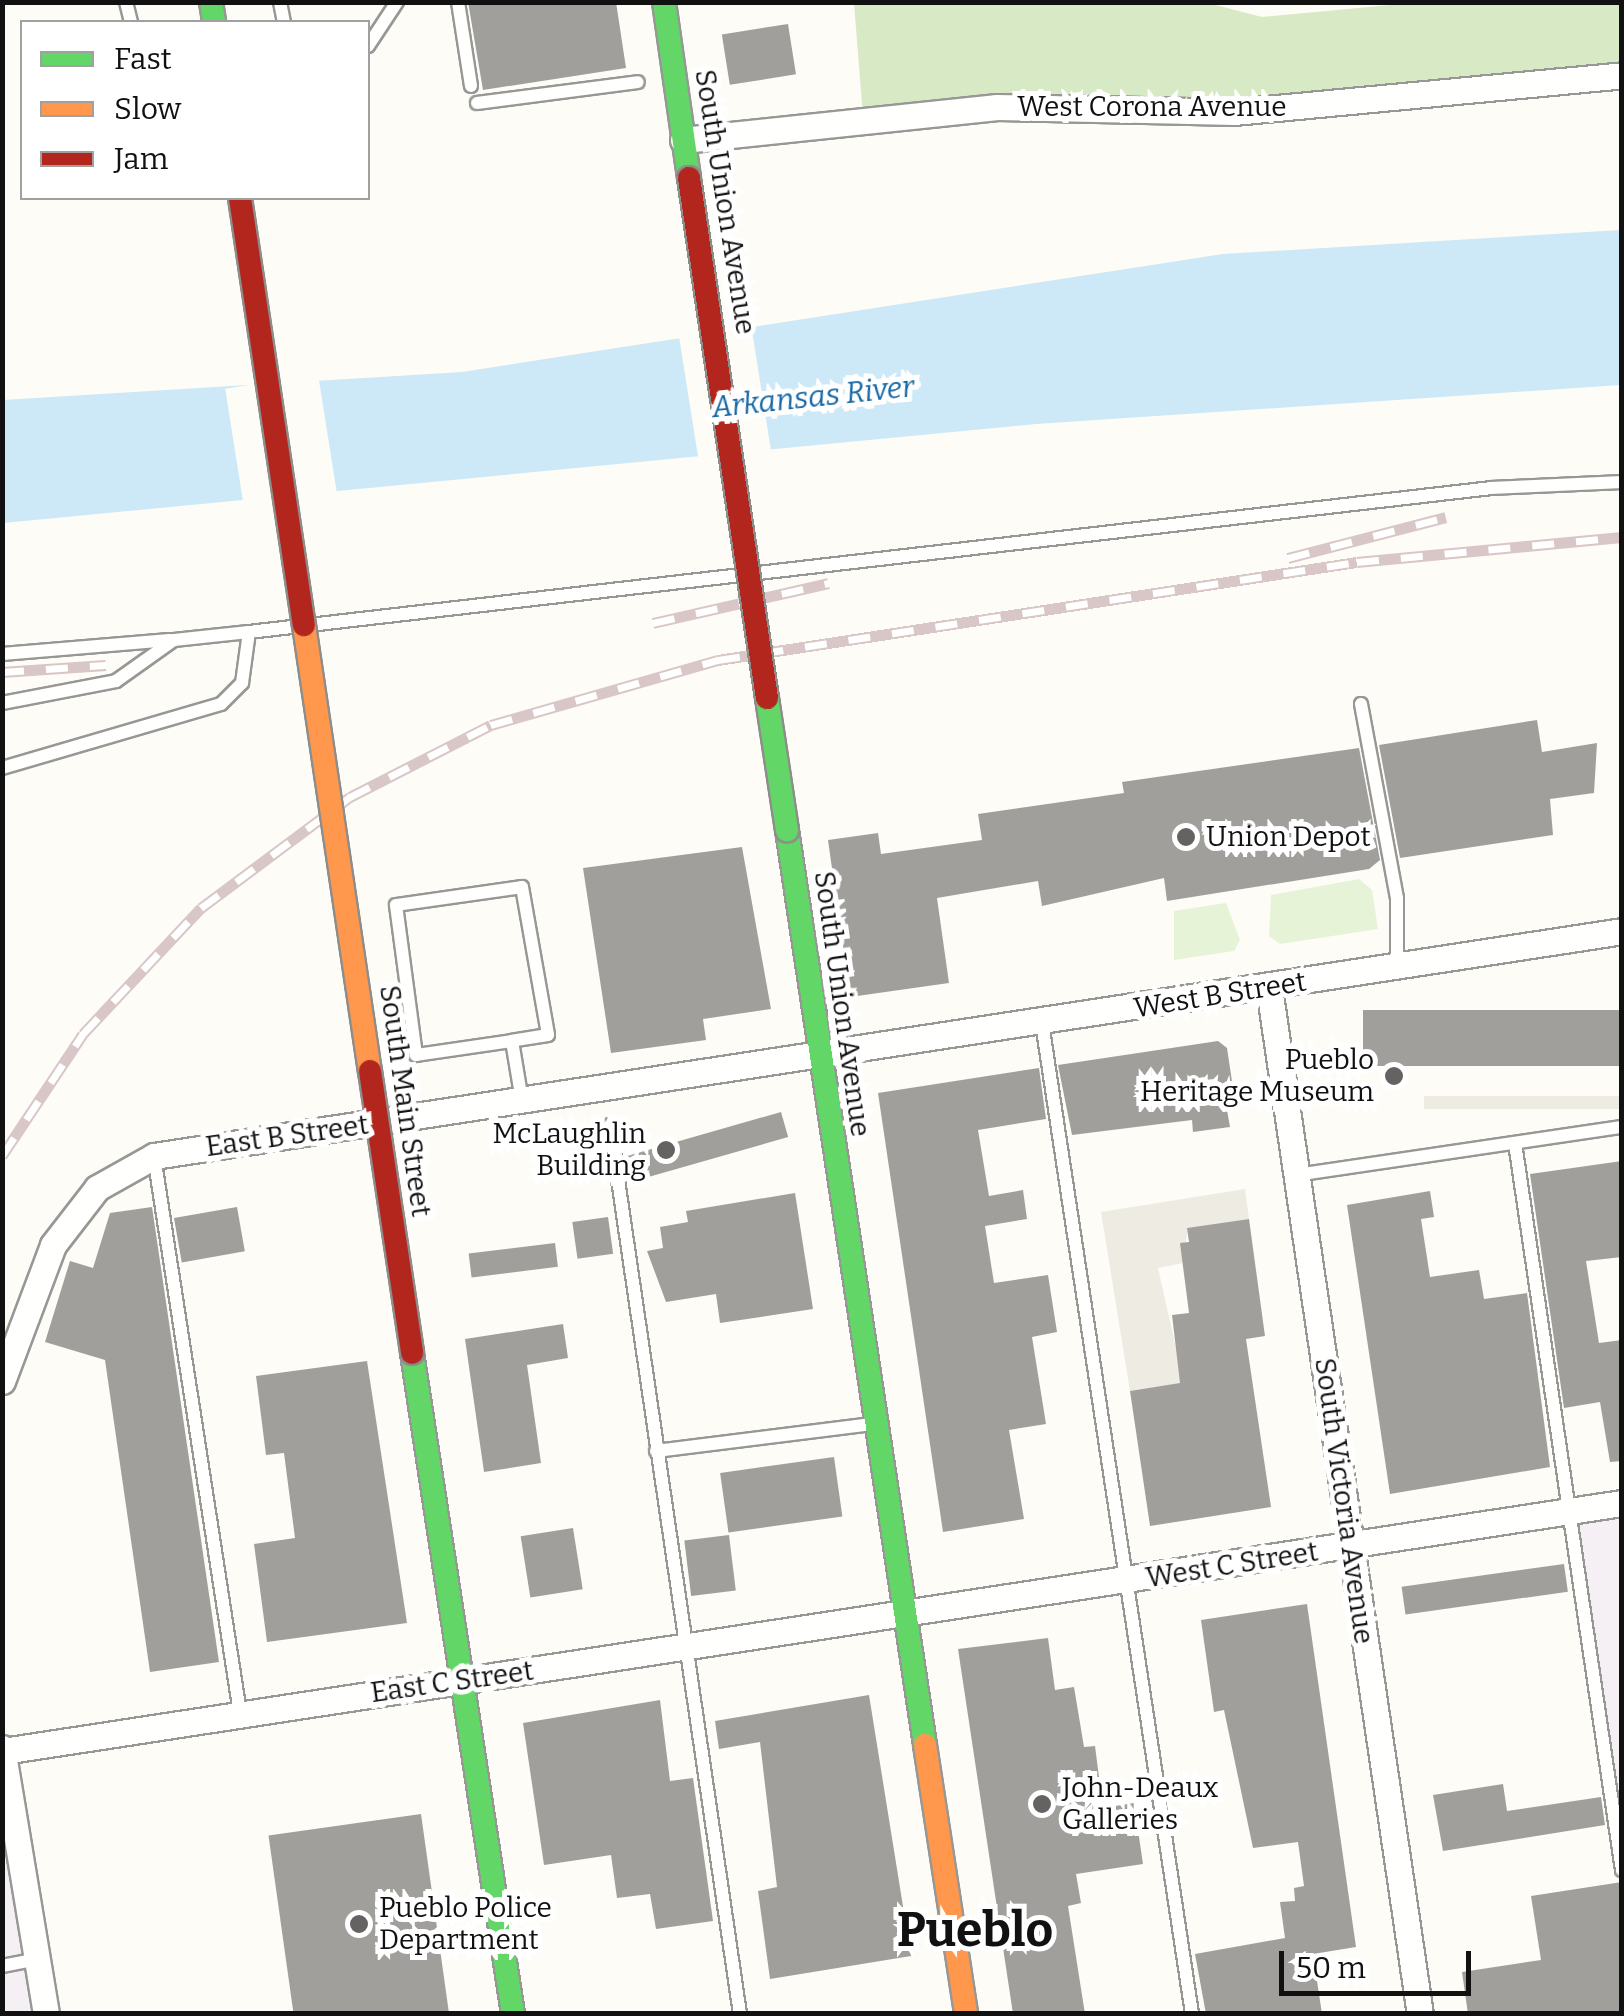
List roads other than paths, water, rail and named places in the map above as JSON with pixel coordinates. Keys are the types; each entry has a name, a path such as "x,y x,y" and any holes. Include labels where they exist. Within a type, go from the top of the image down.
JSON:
{"street":[{"name":"South Union Avenue","path":"664,2 901,1618 966,2014"},
{"name":"West Corona Avenue","path":"682,140 978,109 1234,112 1622,75"},
{"name":"South Main Street","path":"240,200 513,2014"},
{"name":"West B Street","path":"818,1059 1622,931"},
{"name":"South Victoria Avenue","path":"1269,988 1420,2014"},
{"name":"East B Street","path":"2,1381 52,1245 97,1188 154,1156 818,1059"},
{"name":"West C Street","path":"901,1618 1622,1503"},
{"name":"East C Street","path":"3,1749 901,1618"},
{"path":"3,1749 6,1789 46,2014"}],"lane":[{"path":"370,43 397,2"},
{"path":"458,2 472,86"},
{"path":"477,103 638,82"},
{"path":"2,654 250,632 1491,488 1622,482"},
{"path":"2,768 222,704 242,682 250,632"},
{"path":"2,703 116,680 174,640"},
{"path":"1361,704 1397,898 1397,966"},
{"path":"522,887 548,1035 512,1041 416,1055 396,906 522,887"},
{"path":"1042,1022 1122,1582 1192,2014"},
{"path":"512,1041 522,1102"},
{"path":"610,1125 683,1648 740,2014"},
{"path":"1296,1176 1622,1127"},
{"path":"1516,1143 1622,1870"},
{"path":"154,1156 240,1713"},
{"path":"656,1452 872,1424"},
{"path":"2,1966 37,1959"}],"water":[{"name":"Arkansas River","path":"1621,230 1621,385 1036,424 3,523 3,400 462,372 1223,254"}],"railway":[{"path":"1288,558 1446,517"},
{"path":"2,1156 83,1034 201,908 350,797 491,725 718,660 1357,562 1622,537"},
{"path":"653,623 829,583"},
{"path":"2,672 106,665"}],"place":[{"name":"Union Depot","path":"1186,837"},
{"name":"Pueblo Heritage Museum","path":"1394,1076"},
{"name":"McLaughlin Building","path":"666,1150"},
{"name":"John-Deaux Galleries","path":"1042,1804"},
{"name":"Pueblo Police Department","path":"359,1924"}],"district":[{"name":"Pueblo","path":"975,1931"}]}
